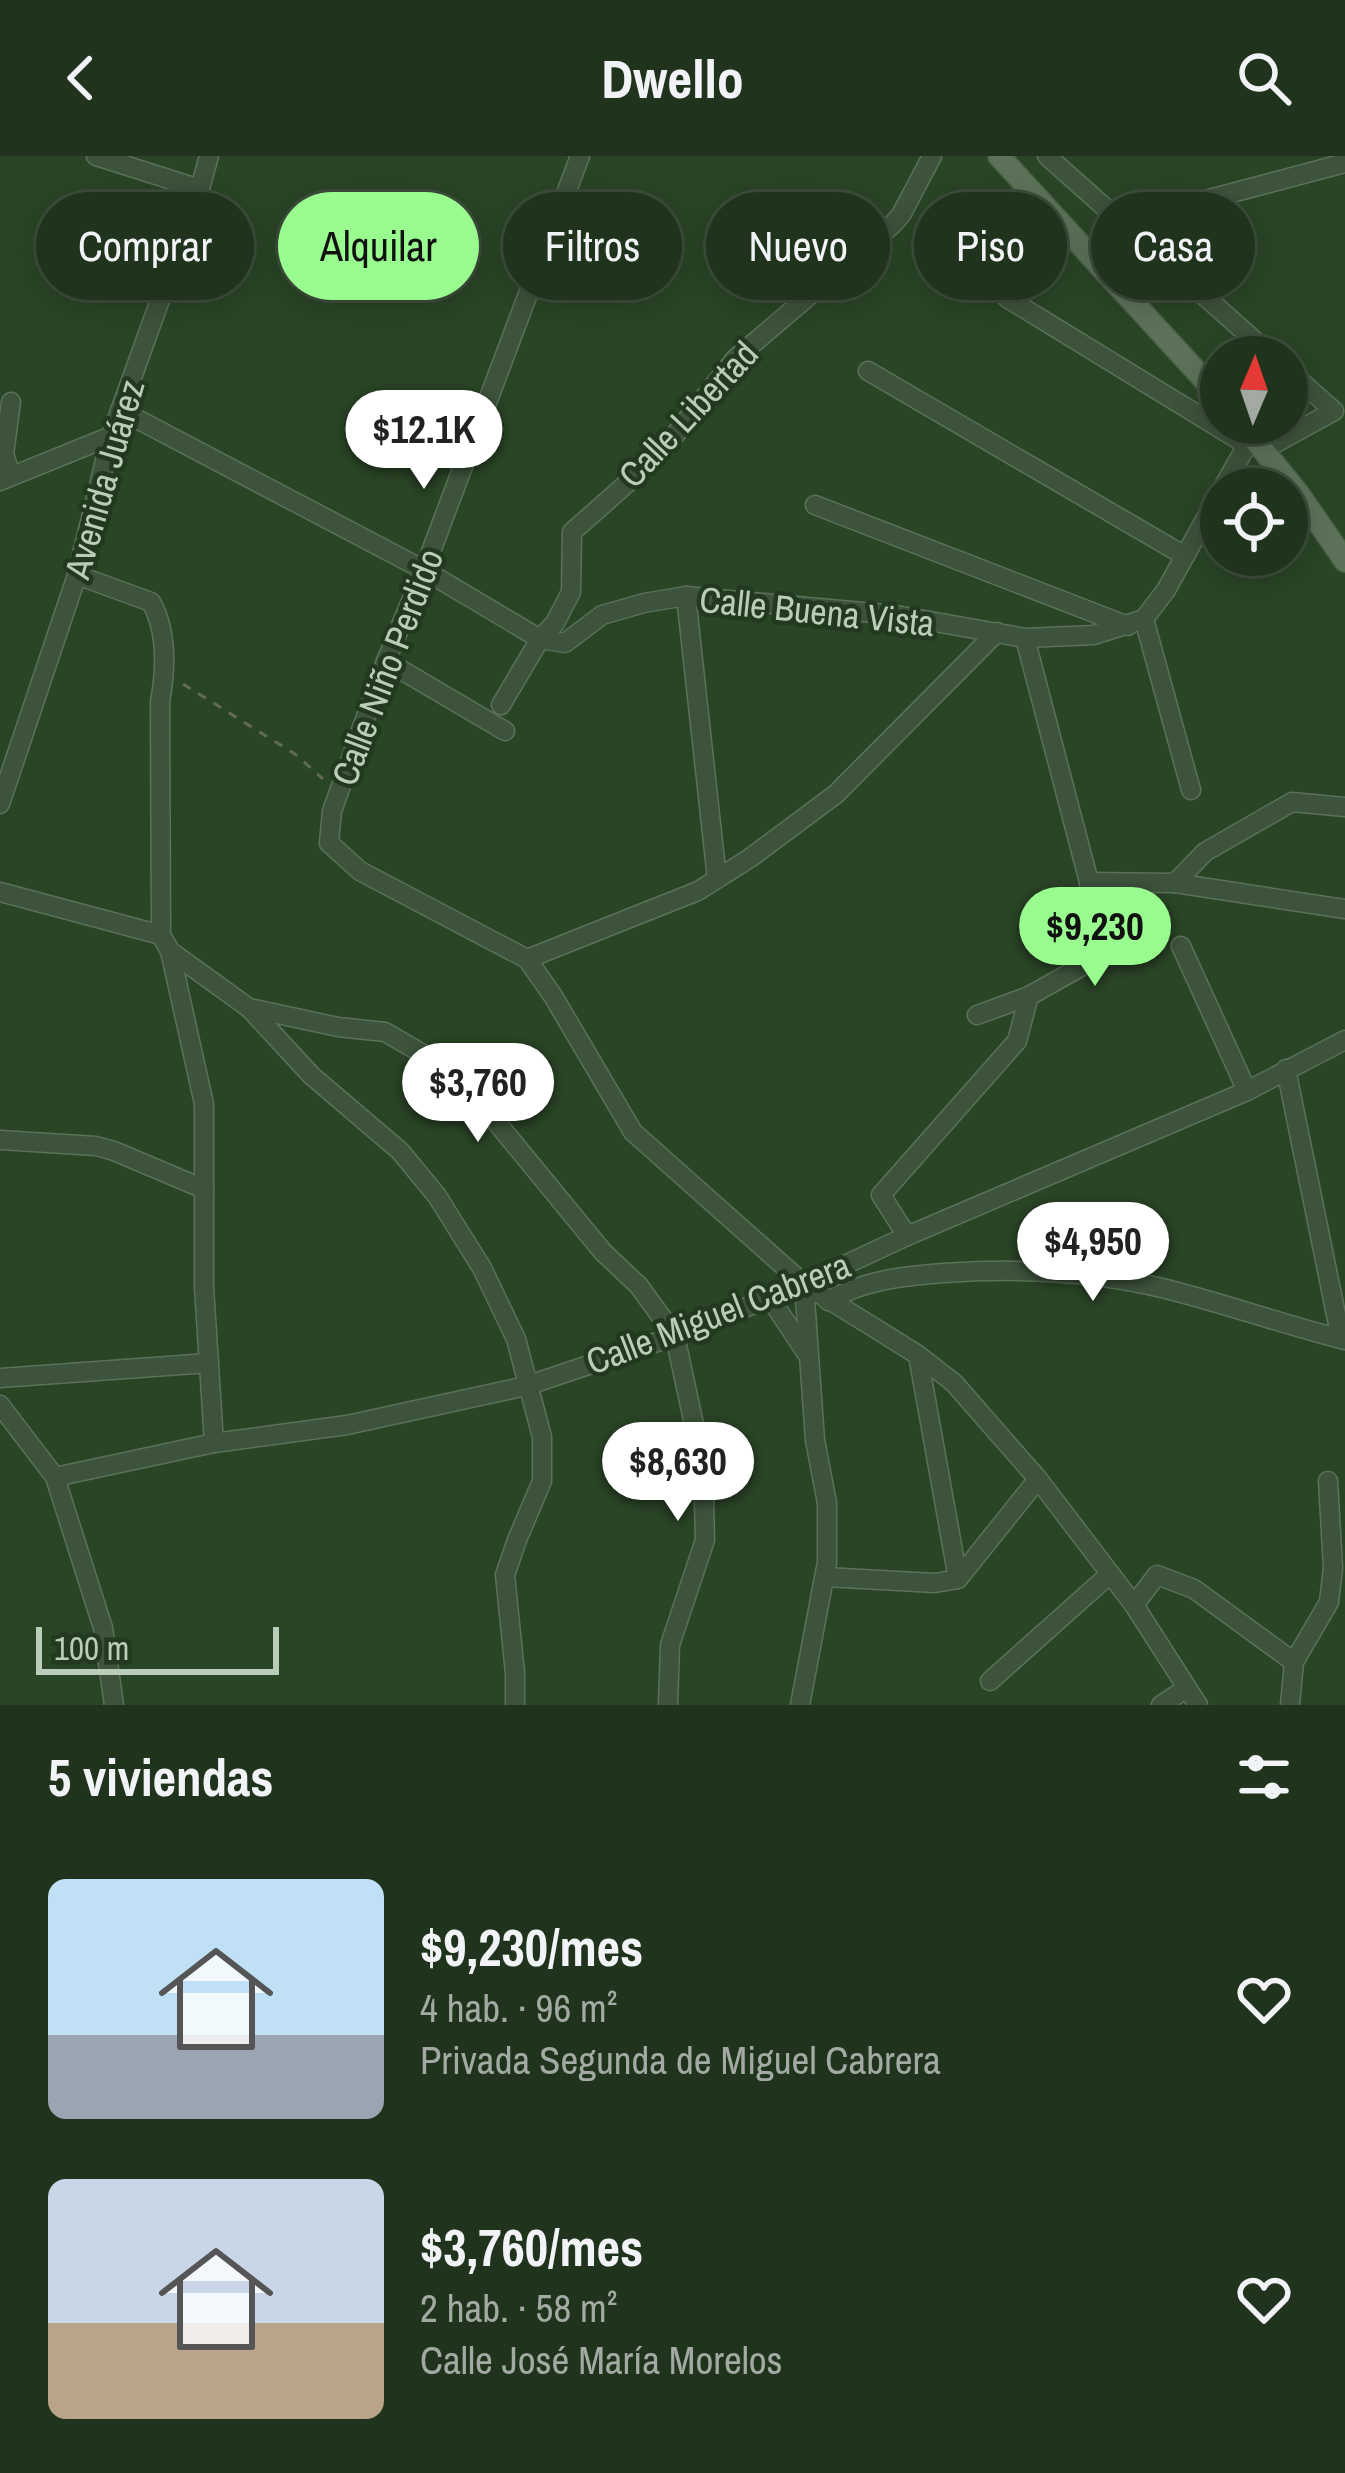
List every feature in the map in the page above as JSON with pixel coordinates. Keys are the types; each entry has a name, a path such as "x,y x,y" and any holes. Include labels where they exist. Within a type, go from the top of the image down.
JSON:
{"main road":[{"path":"999,156 1200,375"},
{"path":"1255,444 1298,493 1345,561"}],"street":[{"path":"96,156 200,189"},
{"name":"Avenida Juárez","path":"0,804 77,574 111,436 209,156"},
{"name":"Calle Niño Perdido","path":"527,959 360,871 328,843 332,811 386,661 580,156"},
{"name":"Calle Libertad","path":"501,705 571,592 572,532 659,455 735,359 892,225 932,156"},
{"path":"1047,156 1091,195"},
{"path":"1235,192 1345,163"},
{"path":"1010,300 1200,410"},
{"path":"1209,300 1250,336"},
{"path":"868,371 1185,556"},
{"path":"1308,388 1334,412 1308,420"},
{"path":"11,402 5,479 111,436"},
{"path":"120,410 424,571 540,640"},
{"path":"814,505 1136,623"},
{"path":"1136,623 1200,529"},
{"path":"77,574 152,602 160,618 166,673 160,702 166,943 204,1104 204,1287 214,1443"},
{"path":"686,596 717,879"},
{"name":"Calle Buena Vista","path":"540,640 565,643 602,615 686,596 896,615 1025,638 1094,635 1136,623"},
{"path":"1136,623 1190,790"},
{"path":"997,632 836,794 717,879 678,900 527,959 633,1132 804,1284 954,1383 1038,1479 1134,1605 1192,1696 1161,1705"},
{"path":"977,1015 1029,996 1093,959 1089,882 1025,638"},
{"path":"386,661 505,731"},
{"path":"1175,883 1205,852 1292,802 1345,807"},
{"path":"1089,882 1175,883 1345,909"},
{"path":"0,892 166,943 249,1008 312,1076 400,1150 437,1196 482,1268 516,1339 542,1438 542,1481 506,1575 515,1705"},
{"path":"1181,946 1246,1091"},
{"path":"907,1236 881,1195 1017,1041 1029,996"},
{"path":"249,1008 386,1032 456,1073 588,1234 639,1286 675,1336 696,1434 705,1540 670,1645 668,1705"},
{"name":"Calle Miguel Cabrera","path":"55,1477 214,1443 346,1425 526,1386 675,1336 1246,1091 1345,1040"},
{"path":"828,1300 897,1276 978,1270 1071,1273 1163,1288 1343,1339 1286,1069"},
{"path":"0,1140 96,1146 204,1189"},
{"path":"800,1705 827,1562 827,1503 815,1440 804,1284"},
{"path":"770,1298 807,1355"},
{"path":"918,1355 958,1579"},
{"path":"0,1378 209,1363"},
{"path":"0,1405 55,1477 103,1628 114,1705"},
{"path":"825,1577 934,1583 958,1579 1038,1479"},
{"path":"1290,1705 1294,1662 1329,1602 1333,1568 1328,1481"},
{"path":"990,1681 1110,1574"},
{"path":"1134,1605 1156,1575 1194,1589 1294,1662"}],"path":[{"path":"166,673 295,754 340,794"}]}
